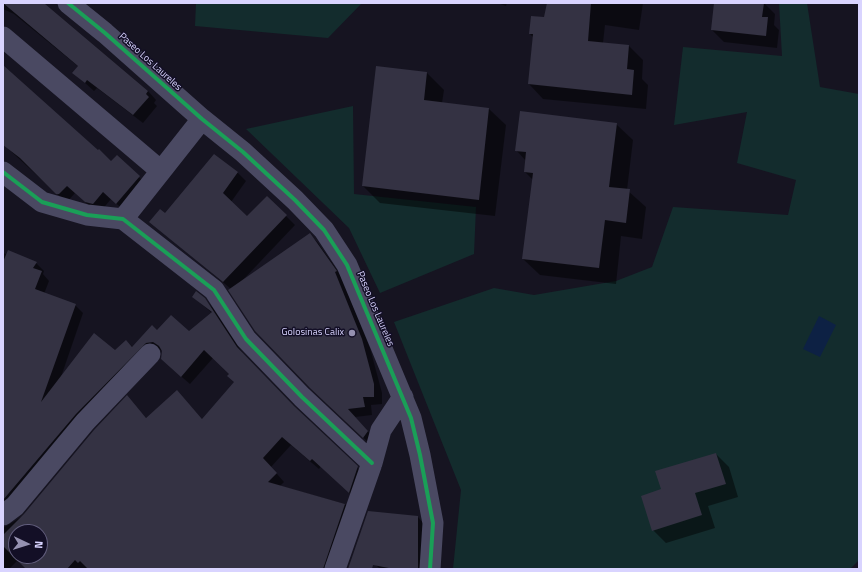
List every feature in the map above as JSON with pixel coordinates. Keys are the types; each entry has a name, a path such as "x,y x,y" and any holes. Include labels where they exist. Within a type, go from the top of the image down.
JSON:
{"street":[{"name":"Paseo Los Laureles","path":"68,3 105,33 202,119 243,152 324,230 347,265 403,397 411,418 419,447 432,515 432,548 430,569"},
{"path":"3,37 161,171"},
{"path":"123,219 202,119"},
{"path":"3,172 42,202 87,215 123,219 214,290 246,340 302,397 372,463"},
{"path":"3,515 15,506 85,422 150,354"},
{"path":"335,569 372,463 381,430 403,397"}],"green space":[{"path":"196,3 362,3 328,38 195,26"},
{"path":"779,3 807,3 820,87 859,94 859,560 850,569 453,569 461,490 394,322 494,288 534,295 616,281 652,267 673,207 788,215 796,180 737,163 747,112 674,125 683,47 782,56"},
{"path":"353,106 354,194 476,207 474,254 380,293 349,228 246,129"}],"water":[{"path":"819,316 836,325 820,357 803,349"}],"building":[{"path":"3,3 44,3 148,91 146,94 149,97 133,115 87,80 85,83 72,73 78,66"},
{"path":"547,3 591,3 588,41 629,45 627,69 634,70 632,95 528,84 533,34 529,34 531,16 544,17"},
{"path":"714,3 764,3 762,17 768,17 766,36 711,30"},
{"path":"3,65 111,161 117,155 140,176 116,204 103,192 93,204 85,202 67,186 59,194 56,194 20,158 3,145"},
{"path":"376,66 427,72 424,100 489,108 479,200 362,186"},
{"path":"520,111 617,123 609,187 630,189 626,223 605,220 599,268 522,259 533,173 524,172 526,152 515,151"},
{"path":"214,154 238,172 223,193 247,216 267,196 287,215 223,282 149,222 160,209 165,213"},
{"path":"310,233 337,271 335,272 362,339 374,384 374,397 363,397 365,407 348,409 368,431 363,438 310,388 255,331 228,290"},
{"path":"8,250 37,262 33,268 42,271 35,289 76,304 41,402 94,333 115,350 126,340 132,347 152,325 157,330 171,315 189,331 212,312 192,297 196,291 205,298 237,347 294,406 358,466 349,493 312,459 310,461 282,437 263,458 277,473 268,482 345,504 323,569 88,569 80,561 78,563 75,560 67,569 26,569 21,564 48,564 48,524 14,524 94,430 127,395 146,418 177,390 202,419 234,382 227,376 229,374 204,350 181,377 161,359 162,351 159,346 153,342 146,343 76,414 3,500 3,262"},
{"path":"716,453 726,484 695,493 702,515 652,531 641,496 661,489 655,471"},
{"path":"368,511 418,516 418,569 394,569 373,565 372,569 348,569"},
{"path":"8,530 8,551 3,546 3,535"}],"cycle path":[{"path":"68,3 105,33 202,119 243,152 295,200 324,230 347,265 411,418 420,455 433,523 430,569"},
{"path":"3,172 42,202 87,215 123,219 214,290 246,339 302,397 372,463"}],"place":[{"name":"Golosinas Calix","path":"352,333"}]}
